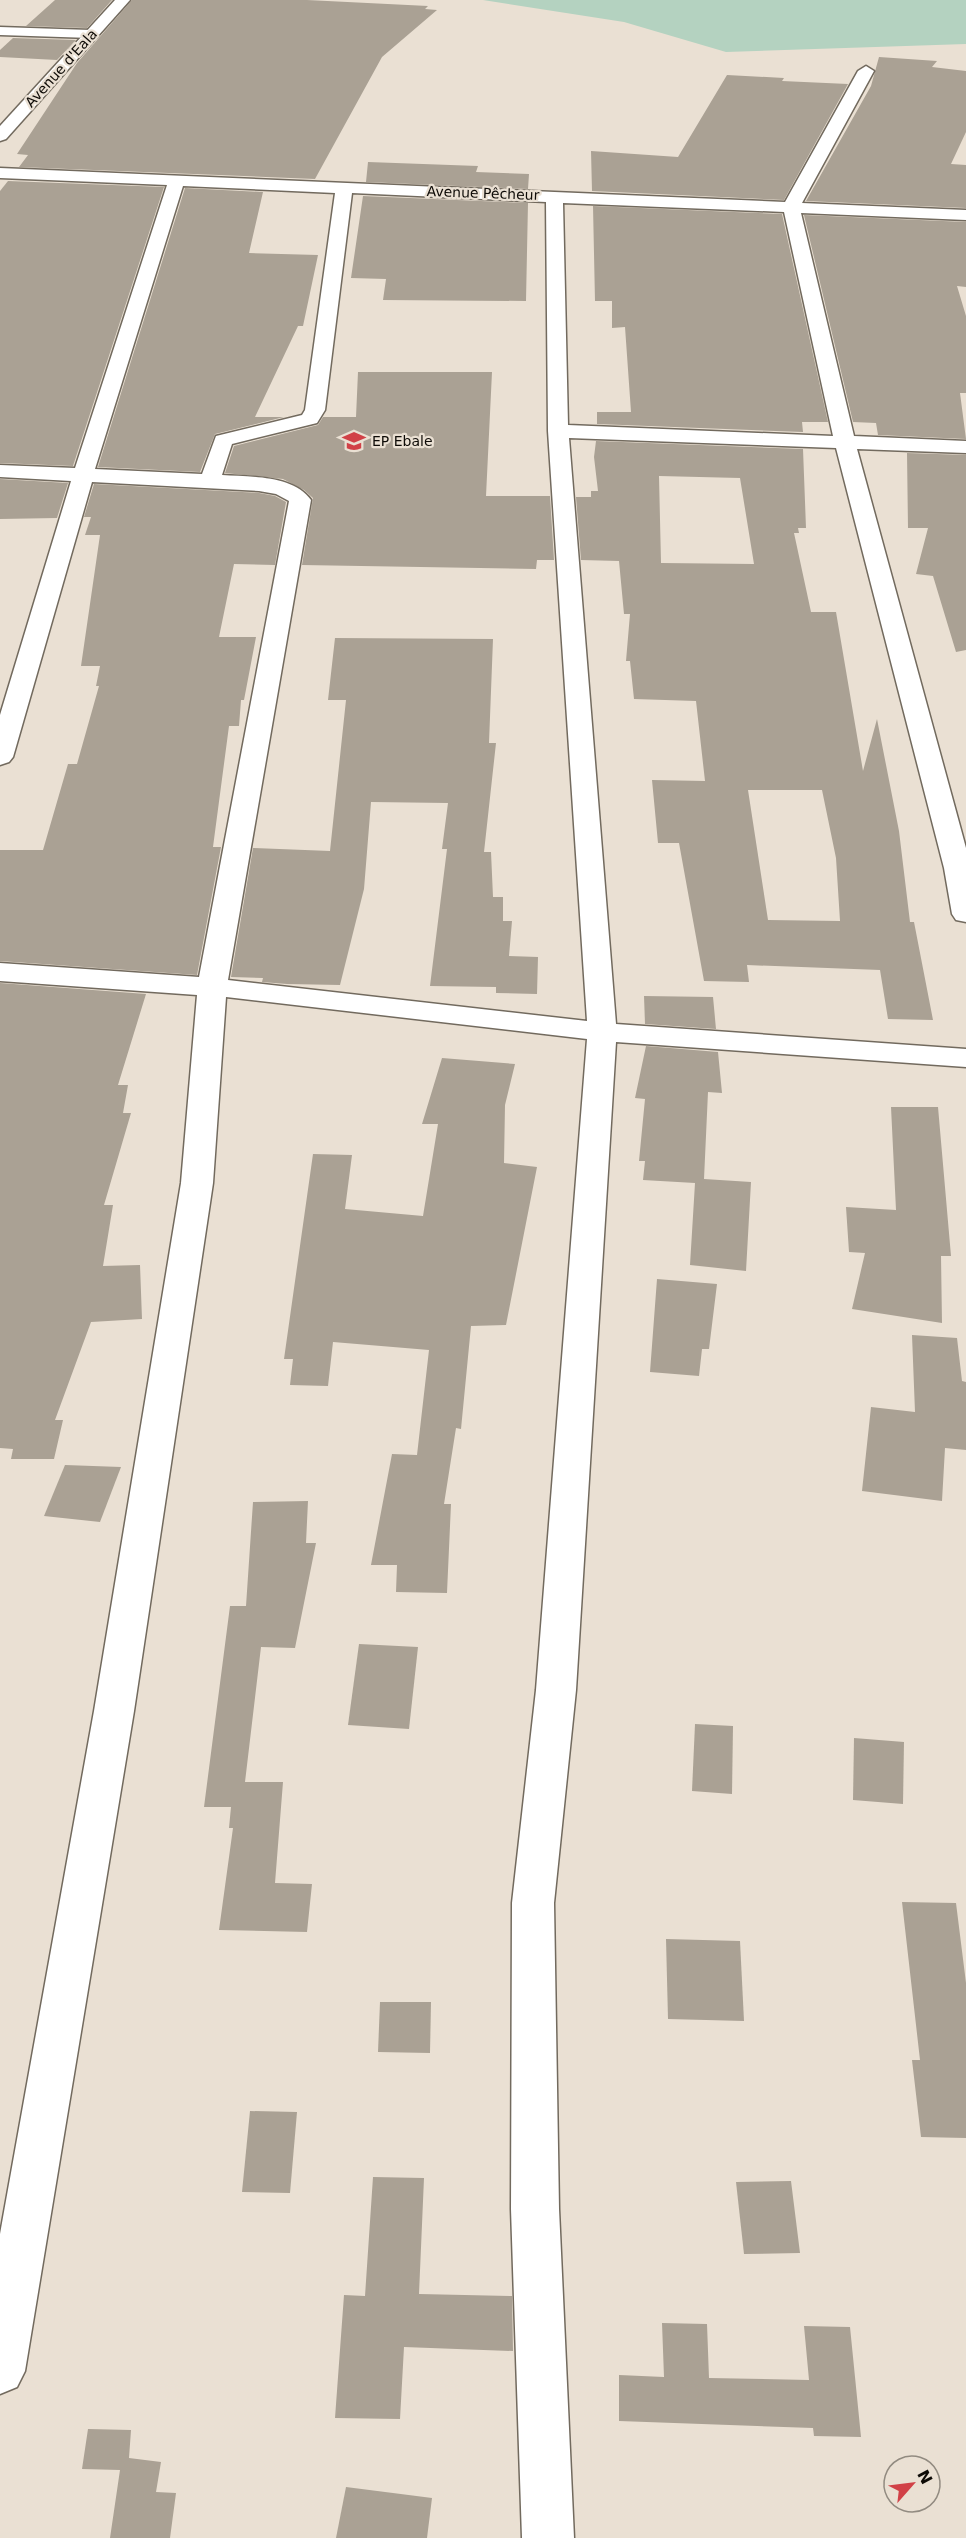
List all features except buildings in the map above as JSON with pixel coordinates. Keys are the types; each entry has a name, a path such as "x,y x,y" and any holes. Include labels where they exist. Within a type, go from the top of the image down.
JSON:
{"street":[{"name":"Avenue d'Eala","path":"0,136 123,0"},
{"path":"0,31 91,34"},
{"path":"866,71 791,207 844,443 956,857 966,914"},
{"name":"Avenue Pêcheur","path":"0,172 966,215"},
{"path":"0,757 83,475 177,179"},
{"path":"210,481 223,441 310,419 315,410 344,187"},
{"path":"548,2538 535,2209 533,1903 556,1690 602,1032 558,431 555,196"},
{"path":"558,431 966,447"},
{"path":"0,471 210,481 279,487 290,490 300,500 212,987 197,1183 112,1722 0,2371"},
{"path":"0,972 212,987 602,1032 966,1058"}],"green space":[{"path":"483,0 966,0 966,44 726,52 624,22"}],"place":[{"name":"EP Ebale","path":"354,441"}]}
